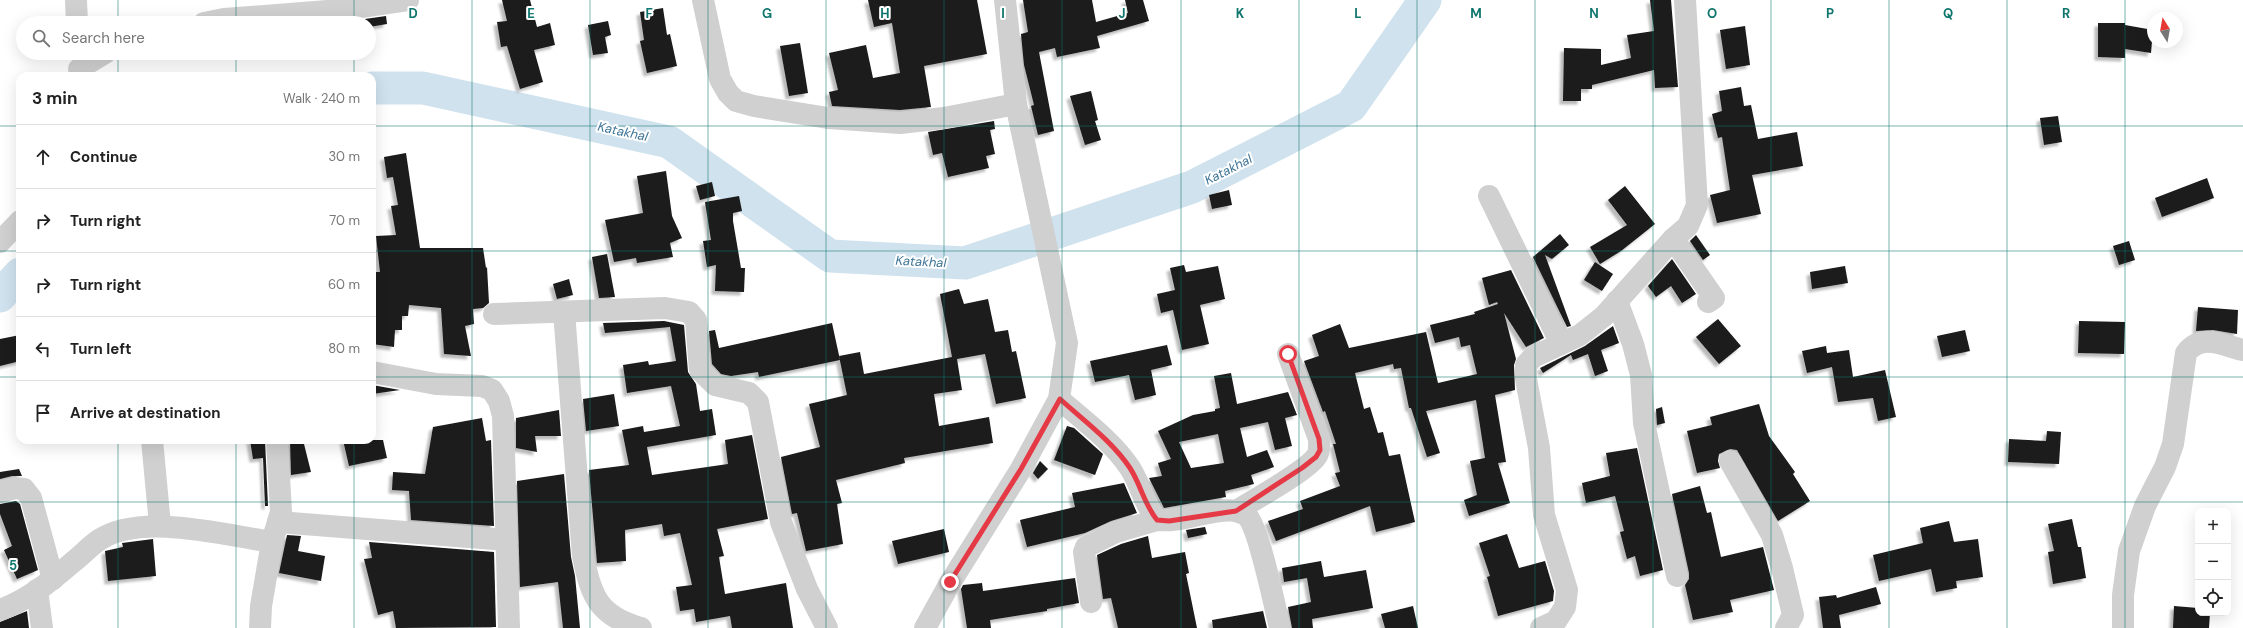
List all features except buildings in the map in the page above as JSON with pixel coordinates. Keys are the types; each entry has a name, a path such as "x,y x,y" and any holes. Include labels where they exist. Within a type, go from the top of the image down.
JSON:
{"street":[{"path":"76,0 77,16"},
{"path":"263,16 340,10 408,0"},
{"path":"703,0 720,79 728,93 736,101 754,106 828,118 900,123 944,118 1016,104"},
{"path":"925,628 950,582 1021,469 1060,399 1067,343 1016,104 1005,0"},
{"path":"1541,628 1556,622 1565,607 1566,590 1544,515 1539,448 1526,379 1526,365 1533,357 1580,335 1604,316 1673,239 1688,226 1697,205 1685,0"},
{"path":"79,66 91,60"},
{"path":"1489,196 1561,344"},
{"path":"0,242 16,225"},
{"path":"1673,239 1714,298 1708,302"},
{"path":"1617,301 1633,344 1641,375 1644,423 1677,576"},
{"path":"494,314 677,309 689,312 696,320 700,370 715,385 749,393 758,402 781,522 807,589 827,628"},
{"path":"564,312 583,556 589,583 595,598 606,612 622,622 641,628"},
{"path":"2123,628 2123,595 2129,552 2145,506 2165,467 2173,444 2186,353 2192,345 2201,341 2243,350"},
{"path":"1091,602 1084,558 1086,548 1110,535 1157,520 1169,521 1236,511 1302,468 1316,457 1320,450 1319,439 1288,354"},
{"path":"376,373 436,384 482,386 492,390 499,401 503,416 509,628"},
{"path":"1060,399 1114,449 1130,469 1148,508 1157,520"},
{"path":"152,444 160,525"},
{"path":"260,628 261,606 275,532 281,512 277,444"},
{"path":"1730,461 1772,535 1792,608 1793,615 1786,628"},
{"path":"0,492 15,488 24,490 30,498 45,585 42,628"},
{"path":"1236,511 1247,516 1253,526 1280,628"},
{"path":"0,610 16,604 45,585 99,540 129,529 160,525 275,532 507,540"}],"waterway":[{"name":"Katakhal","path":"376,88 423,88 669,142 830,256 965,263 1192,187 1351,106 1425,0"},
{"name":"Katakhal","path":"0,296 16,278"}],"route":[{"path":"950,582 1021,469 1060,399 1114,449 1130,469 1148,508 1157,520 1169,521 1220,512 1236,511 1302,468 1316,457 1320,450 1319,439 1288,354"}]}
